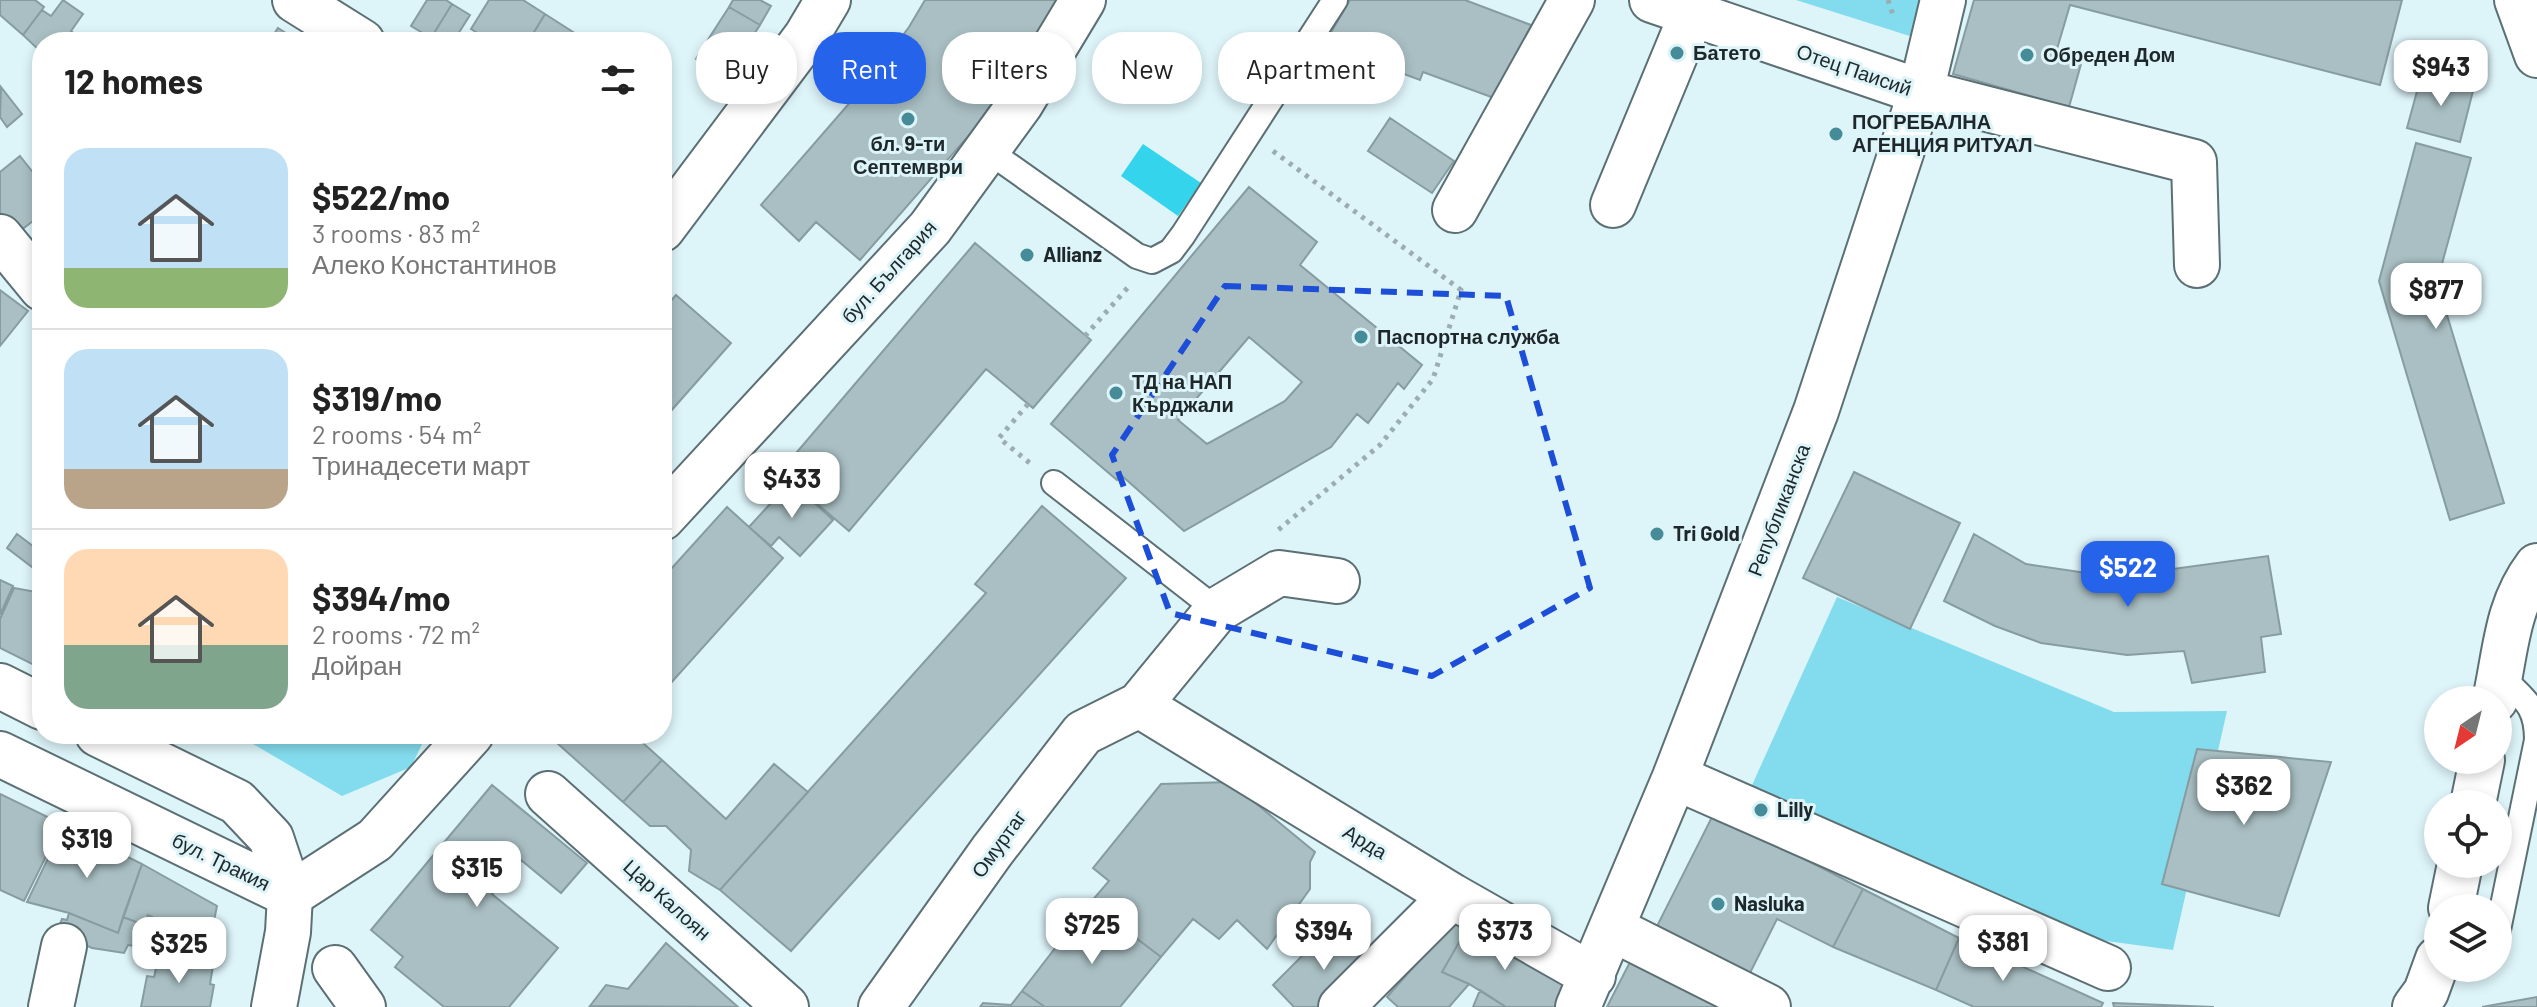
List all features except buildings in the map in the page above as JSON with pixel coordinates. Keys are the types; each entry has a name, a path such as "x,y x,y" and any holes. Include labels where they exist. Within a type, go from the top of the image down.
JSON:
{"street":[{"path":"295,0 346,32"},
{"path":"672,216 806,37 828,0"},
{"name":"бул. България","path":"672,507 930,228 1021,103 1083,0"},
{"path":"1455,210 1572,0"},
{"name":"Републиканска","path":"1585,991 1675,777 1816,411 1921,92 1943,0"},
{"path":"2517,0 2537,55"},
{"path":"1613,205 1672,7"},
{"name":"Отец Паисий","path":"1672,7 1921,92 2194,162 2197,265"},
{"path":"0,237 32,276"},
{"path":"2498,686 2513,608 2523,585 2537,566"},
{"path":"1139,705 1217,610 1279,573 1337,581"},
{"path":"0,686 32,702"},
{"name":"Арда","path":"1139,705 1452,896 1585,991"},
{"name":"Омуртаг","path":"881,1007 992,851 1083,733 1139,705"},
{"name":"бул. Тракия","path":"118,744 237,802 271,838 290,895"},
{"path":"274,1007 288,932 290,895 375,840 462,744"},
{"name":"бул. Тракия","path":"0,754 290,895"},
{"path":"1675,777 2108,968"},
{"name":"Цар Калоян","path":"548,794 786,1007"},
{"path":"1341,1007 1452,896"},
{"path":"1613,929 1768,1007"},
{"path":"51,1007 64,946"},
{"path":"335,968 363,1007"},
{"path":"2415,1007 2430,982"}],"lane":[{"path":"987,150 1137,256 1152,261 1171,251 1183,235 1335,0"},
{"path":"1054,483 1217,610"},
{"path":"2505,894 2537,731 2537,721 2531,707 2512,696"}],"path":[{"path":"1249,133 1461,290 1433,379 1380,445 1272,536"},
{"path":"1085,336 1152,261"},
{"path":"1028,404 999,438 1054,483"}],"highlighted area":[{"path":"1225,286 1506,296 1590,588 1432,676 1170,613 1112,455"}],"shaded area":[{"path":"1796,0 1960,0 1913,37"},
{"path":"1143,144 1201,183 1178,216 1121,176"},
{"path":"1837,597 2114,712 2227,711 2173,950 2070,936 1748,794"},
{"path":"253,744 422,744 411,767 342,796"}],"place":[{"name":"Батето","path":"1677,53"},
{"name":"Обреден Дом","path":"2027,55"},
{"name":"бл. 9-ти Септември","path":"908,119"},
{"name":"ПОГРЕБАЛНА АГЕНЦИЯ РИТУАЛ","path":"1836,134"},
{"name":"Allianz","path":"1027,255"},
{"name":"Паспортна служба","path":"1361,337"},
{"name":"ТД на НАП Кърджали","path":"1116,393"},
{"name":"Tri Gold","path":"1657,534"},
{"name":"Lilly","path":"1761,810"},
{"name":"Nasluka","path":"1718,904"}]}
